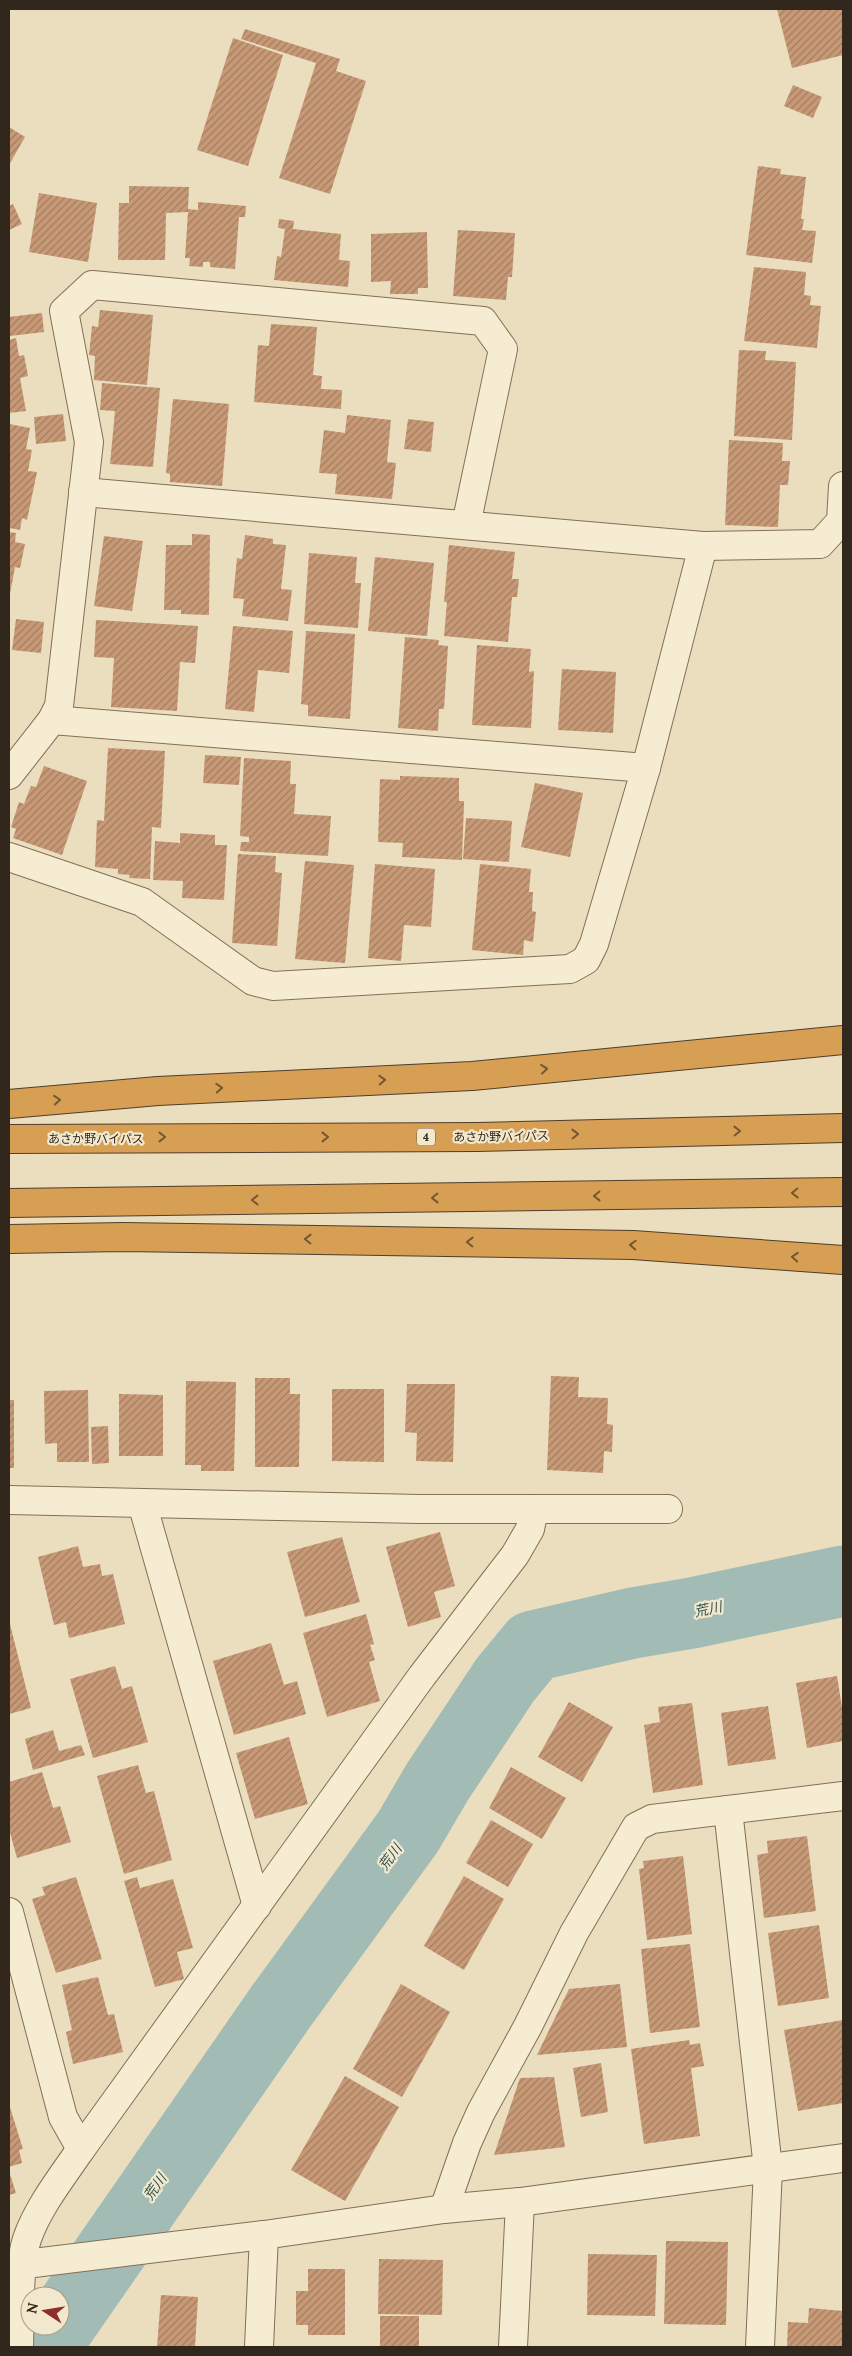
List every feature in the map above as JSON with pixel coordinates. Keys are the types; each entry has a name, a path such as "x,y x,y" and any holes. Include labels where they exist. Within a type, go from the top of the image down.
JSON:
{"highway":[{"path":"9,1104 158,1091 472,1076 843,1040"},
{"name":"あさか野バイパス","path":"9,1139 477,1137 843,1128"},
{"path":"9,1203 843,1192"},
{"path":"9,1239 122,1237 633,1245 843,1260"}],"street":[{"path":"9,775 52,720 59,706 89,442 64,311 92,285 484,321 502,349 466,525"},
{"path":"83,492 703,546 820,544 841,521 843,486"},
{"path":"9,857 142,902 253,981 273,986 570,969 586,960 594,944 646,768 703,546"},
{"path":"52,720 646,768"},
{"path":"9,1500 534,1509 668,1509"},
{"path":"142,1503 257,1906"},
{"path":"18,2347 16,2265 36,2219 81,2149 422,1676 515,1555 530,1529 534,1509"},
{"path":"444,2209 467,2143 481,2112 528,2026 574,1933 636,1827 652,1819 843,1796"},
{"path":"728,1810 768,2168 760,2347"},
{"path":"9,1912 62,2117 81,2149"},
{"path":"16,2265 264,2235 444,2209 520,2202 843,2158"},
{"path":"513,2347 520,2202"},
{"path":"259,2347 264,2235"}],"building":[{"path":"777,9 843,9 843,55 792,68"},
{"path":"245,29 340,59 336,71 366,81 330,194 279,178 316,63 241,39"},
{"path":"233,38 283,55 248,166 197,150"},
{"path":"793,85 822,97 813,118 784,106"},
{"path":"9,127 25,137 9,165"},
{"path":"758,166 781,169 780,174 806,177 801,219 804,219 802,230 816,231 812,263 746,255"},
{"path":"129,186 189,187 188,209 198,210 198,202 246,206 245,217 239,217 235,269 210,267 210,262 203,262 203,267 189,266 190,258 185,258 188,212 166,213 165,260 118,260 119,203 129,203"},
{"path":"39,193 97,203 88,262 29,252"},
{"path":"13,204 22,224 9,230 9,206"},
{"path":"279,219 294,221 293,229 341,234 339,260 350,261 348,287 274,280 277,256 281,257 285,229 278,228"},
{"path":"458,230 515,233 512,277 508,277 506,300 453,296"},
{"path":"427,232 428,288 418,288 418,294 390,294 391,281 371,282 371,234"},
{"path":"754,267 806,272 804,295 811,296 810,305 821,306 817,348 744,341"},
{"path":"100,310 153,315 147,385 94,380 95,356 89,355 92,326 98,327"},
{"path":"42,313 44,332 10,336 9,317"},
{"path":"271,324 317,327 313,375 322,376 321,389 342,390 341,409 254,402 258,345 269,346"},
{"path":"16,338 19,356 24,355 28,376 20,378 26,411 9,413 9,340"},
{"path":"739,350 766,351 765,360 796,362 792,440 734,436"},
{"path":"102,383 160,388 153,467 110,464 115,411 100,410"},
{"path":"173,399 229,404 222,486 170,482 170,474 166,473"},
{"path":"63,414 66,441 36,444 34,417"},
{"path":"347,415 391,420 387,462 396,463 392,499 335,494 337,474 319,473 324,430 345,433"},
{"path":"408,419 434,422 431,452 404,449"},
{"path":"9,424 30,428 26,449 32,450 28,471 37,472 27,520 22,518 20,530 9,528"},
{"path":"729,440 783,443 782,461 790,461 788,485 780,485 778,527 725,525"},
{"path":"9,532 16,533 15,542 25,544 20,568 15,567 10,594"},
{"path":"192,534 210,535 209,615 181,614 181,610 164,610 166,545 192,545"},
{"path":"245,535 273,539 273,544 286,545 281,589 292,590 288,621 242,616 244,599 233,598 237,558 242,559"},
{"path":"104,536 143,541 132,611 94,606"},
{"path":"449,545 515,552 512,579 519,579 517,597 512,597 508,642 444,636 447,602 444,602"},
{"path":"309,553 357,557 355,583 361,583 358,628 304,624"},
{"path":"375,557 434,563 427,636 368,631"},
{"path":"16,619 44,622 41,653 12,650"},
{"path":"96,620 198,626 195,663 180,662 177,711 111,707 114,658 94,657"},
{"path":"233,626 293,631 289,673 258,670 254,712 225,709"},
{"path":"306,631 355,634 350,719 308,716 308,705 301,704"},
{"path":"405,637 439,640 438,645 448,646 444,709 439,709 438,731 398,728"},
{"path":"477,645 531,649 529,672 534,671 531,728 472,725"},
{"path":"562,669 616,672 613,733 558,730"},
{"path":"108,748 165,751 161,828 152,827 150,879 129,878 130,875 118,874 118,869 95,867 97,820 104,821"},
{"path":"205,755 241,757 239,785 203,783"},
{"path":"244,758 291,761 290,784 296,784 294,814 331,816 328,856 240,851 241,842 249,842 249,837 240,836"},
{"path":"44,766 87,781 62,855 13,838 16,829 11,827 19,802 24,804 31,786 36,787"},
{"path":"400,776 459,778 459,801 464,801 462,860 402,857 403,843 378,842 380,779 400,780"},
{"path":"535,783 583,793 570,857 521,847"},
{"path":"466,818 512,821 509,862 463,859"},
{"path":"180,833 215,835 215,845 227,845 224,900 182,898 183,881 153,880 155,841 180,843"},
{"path":"238,854 276,856 275,872 282,873 277,946 232,943"},
{"path":"305,861 354,865 345,963 295,959"},
{"path":"375,864 435,869 431,927 404,925 401,961 368,958"},
{"path":"480,864 531,869 529,892 533,892 532,911 536,912 533,942 524,940 523,955 472,950"},
{"path":"551,1376 579,1377 578,1397 608,1398 607,1424 613,1425 612,1452 604,1451 603,1473 547,1470"},
{"path":"255,1378 290,1378 290,1394 300,1394 299,1467 255,1467"},
{"path":"186,1381 236,1382 234,1471 201,1471 201,1465 185,1465"},
{"path":"407,1384 455,1384 453,1462 416,1461 417,1433 405,1432"},
{"path":"332,1389 384,1389 384,1462 332,1461"},
{"path":"88,1390 89,1462 57,1462 57,1443 45,1444 44,1391"},
{"path":"119,1394 163,1395 163,1456 119,1456"},
{"path":"9,1400 14,1400 14,1468 9,1468"},
{"path":"108,1426 109,1463 92,1464 91,1427"},
{"path":"440,1532 455,1586 434,1592 441,1617 408,1627 386,1547"},
{"path":"342,1537 360,1602 305,1617 287,1552"},
{"path":"78,1546 83,1567 100,1564 102,1576 113,1574 125,1624 69,1638 66,1622 54,1625 38,1557"},
{"path":"366,1614 374,1644 370,1645 375,1660 369,1662 380,1701 327,1717 303,1633"},
{"path":"9,1620 31,1708 9,1714"},
{"path":"271,1643 284,1685 297,1681 306,1714 234,1735 213,1661"},
{"path":"115,1666 122,1689 132,1686 148,1742 93,1758 70,1679"},
{"path":"837,1676 843,1714 843,1741 807,1748 796,1683"},
{"path":"569,1702 613,1727 582,1782 538,1757"},
{"path":"692,1703 703,1785 653,1793 644,1725 660,1722 658,1707"},
{"path":"768,1706 776,1759 728,1766 721,1713"},
{"path":"53,1730 59,1751 81,1745 85,1755 33,1770 25,1739"},
{"path":"289,1737 308,1804 255,1819 236,1753"},
{"path":"138,1765 146,1793 154,1791 172,1860 124,1874 97,1776"},
{"path":"511,1767 566,1798 542,1839 489,1808"},
{"path":"42,1772 53,1808 60,1806 71,1842 17,1858 9,1829 9,1782"},
{"path":"491,1820 533,1844 508,1887 466,1863"},
{"path":"807,1836 816,1911 764,1918 757,1855 768,1853 767,1841"},
{"path":"683,1856 692,1934 647,1940 639,1869 644,1868 643,1861"},
{"path":"464,1876 504,1899 464,1970 424,1946"},
{"path":"76,1877 102,1959 56,1973 32,1899 45,1895 42,1887"},
{"path":"137,1877 140,1888 173,1879 193,1948 177,1952 184,1979 155,1987 124,1881"},
{"path":"819,1925 829,1998 778,2006 768,1933"},
{"path":"690,1944 700,2027 650,2033 641,1949"},
{"path":"98,1977 108,2015 114,2014 123,2052 73,2064 66,2032 72,2030 62,1985"},
{"path":"401,1984 450,2012 402,2097 353,2069"},
{"path":"620,1984 627,2047 537,2055 569,1989"},
{"path":"843,2020 843,2103 798,2111 784,2030"},
{"path":"689,2040 690,2045 700,2043 704,2066 691,2068 700,2136 644,2144 631,2049"},
{"path":"601,2063 608,2112 581,2117 573,2068"},
{"path":"345,2076 399,2107 345,2201 291,2170"},
{"path":"554,2077 565,2147 494,2155 520,2078"},
{"path":"9,2104 23,2149 19,2150 22,2163 9,2167"},
{"path":"9,2171 16,2193 9,2195"},
{"path":"666,2241 728,2242 726,2325 664,2324"},
{"path":"588,2254 657,2255 655,2316 587,2315"},
{"path":"379,2259 443,2260 442,2315 378,2314"},
{"path":"308,2269 345,2269 345,2335 308,2335 308,2325 296,2325 296,2291 308,2291"},
{"path":"161,2295 198,2297 195,2347 157,2347"},
{"path":"809,2308 843,2311 843,2347 787,2347 788,2322 808,2323"},
{"path":"380,2316 419,2316 419,2347 380,2347"}],"waterway":[{"name":"荒川","path":"70,2311 282,2005 408,1832 438,1781 505,1680 533,1646 633,1623 692,1613 843,1581"}]}
